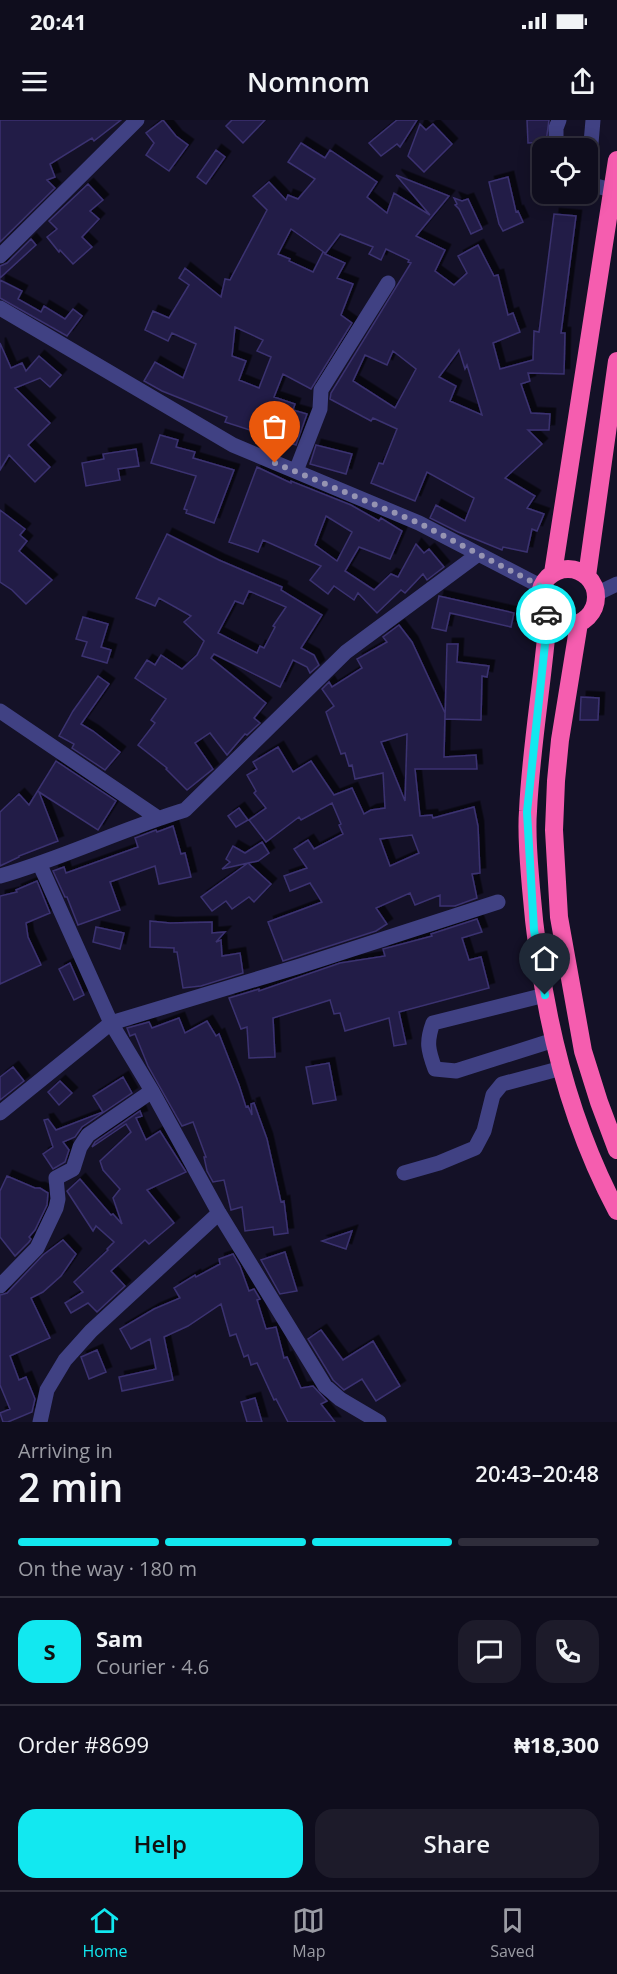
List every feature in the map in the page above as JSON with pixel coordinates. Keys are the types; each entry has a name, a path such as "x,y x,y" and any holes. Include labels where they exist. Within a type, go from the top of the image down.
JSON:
{"highway":[{"path":"548,580 567,569 587,576 592,581 596,594 594,608 586,619 579,623 566,625 559,623 548,616 542,606 617,160"},
{"path":"587,576 617,361"},
{"path":"548,616 527,812 534,930 554,1040 562,1068 585,1145 617,1211"},
{"path":"579,623 560,740 556,781 554,830 559,917 583,1051 617,1150"}],"street":[{"path":"0,256 137,120"},
{"path":"556,138 559,120"},
{"path":"591,138 593,120"},
{"path":"598,186 612,190"},
{"path":"296,471 320,410 321,390 388,283"},
{"path":"0,308 233,445 419,523 477,555 548,580"},
{"path":"0,876 40,865 158,818 185,810 346,652 477,555"},
{"path":"596,594 617,585"},
{"path":"0,711 158,818"},
{"path":"40,865 111,1023 152,1091 219,1213 325,1386 340,1399 379,1422"},
{"path":"0,1113 111,1023 300,966 498,902"},
{"path":"545,995 433,1023 428,1038 429,1051 435,1069 456,1071 554,1040"},
{"path":"404,1173 439,1163 475,1148 484,1131 493,1095 502,1084 562,1068"},
{"path":"0,1286 37,1248 56,1209 58,1199 56,1178 73,1169 80,1147 88,1135 152,1091"},
{"path":"40,1422 47,1390 65,1360 91,1331 219,1213"}],"building":[{"path":"0,120 121,120 94,141 92,138 50,164 55,177 47,180 55,188 0,242"},
{"path":"163,120 176,136 188,145 169,171 146,155 154,143 146,133"},
{"path":"232,120 265,120 243,143 226,126"},
{"path":"397,120 417,120 400,147 397,144 381,156 369,143"},
{"path":"527,120 549,120 547,138 532,138 532,143 528,143"},
{"path":"420,124 426,130 433,124 452,144 424,172 408,156"},
{"path":"301,143 325,158 330,150 377,182 367,197 387,213 394,193 430,215 396,175 449,196 416,236 445,250 435,271 454,285 467,273 458,256 478,245 494,276 498,275 508,315 513,313 520,332 493,343 500,369 533,360 534,331 539,332 554,214 576,216 561,333 565,333 564,374 528,373 530,381 521,384 531,413 550,414 549,430 528,430 542,444 505,478 535,496 527,508 544,514 537,531 532,529 527,552 503,547 502,550 430,518 436,505 465,521 474,498 427,472 415,501 371,483 379,463 383,464 397,429 373,418 371,421 330,399 331,393 411,263 386,249 381,260 369,254 373,247 340,234 325,254 345,263 337,278 353,284 341,315 352,323 311,389 283,374 274,397 295,404 293,410 307,414 296,445 225,422 227,417 162,391 144,381 155,362 183,378 196,344 172,333 168,341 145,330 153,311 169,318 189,285 179,278 185,268 221,297 225,279 230,280 267,210 253,196 269,182 286,200 288,195 298,199 315,179 288,162","holes":["291,229 325,253 323,252 313,272 278,254","235,327 263,340 257,351 271,357 259,388 239,380 246,361 232,356","459,350 465,369 467,365 482,415 450,401 456,386 439,377","393,351 416,369 395,408 353,381 365,355 387,365"]},
{"path":"216,150 225,157 206,184 197,177"},
{"path":"508,177 516,212 518,211 523,222 503,231 499,224 489,182"},
{"path":"88,184 103,200 90,211 99,219 82,237 92,247 73,264 47,237 57,229 49,221"},
{"path":"454,198 462,201 468,199 482,229 471,234 455,205 457,204"},
{"path":"31,239 36,245 0,278 0,266 7,263"},
{"path":"0,280 22,291 18,299 41,312 44,306 65,319 73,309 82,316 67,336 0,298"},
{"path":"0,343 11,368 22,363 26,371 39,356 61,375 50,387 40,378 15,388 50,423 28,445 50,467 35,482 9,455 0,470"},
{"path":"160,435 178,440 176,447 195,452 193,458 234,470 214,523 186,513 187,510 184,509 196,476 151,463"},
{"path":"316,445 352,454 346,474 310,464"},
{"path":"136,449 139,466 118,469 120,480 86,486 82,463 104,459 103,454"},
{"path":"257,467 291,483 291,481 351,505 379,521 381,518 402,531 390,559 359,547 345,571 374,590 391,574 398,577 416,544 424,553 429,549 444,567 427,580 423,574 405,593 401,590 377,613 358,593 354,600 334,586 328,594 310,580 321,566 263,540 258,552 229,542","holes":["326,516 352,532 337,561 315,545"]},
{"path":"0,510 25,529 20,535 27,541 19,551 52,580 26,604 0,582"},
{"path":"167,534 219,560 282,587 281,590 322,615 301,648 314,655 319,665 310,673 307,667 293,660 280,687 214,654 211,658 266,703 254,718 260,723 247,735 245,734 227,755 210,733 195,743 213,769 187,790 167,768 138,745 155,723 151,720 166,699 135,678 147,660 155,665 161,655 182,669 197,655 204,641 184,622 191,616 159,598 155,606 136,598","holes":["249,591 286,607 273,626 275,627 264,648 260,646 257,653 218,633 235,601 243,604"]},
{"path":"439,596 514,613 511,627 450,613 446,631 432,628"},
{"path":"83,617 108,624 101,647 111,650 107,663 82,656 87,642 76,639"},
{"path":"399,625 412,642 445,713 444,757 476,755 477,769 415,769 420,816 432,815 433,818 474,807 478,826 480,873 472,874 477,898 455,906 440,906 440,895 415,905 410,893 376,908 387,924 376,931 283,961 268,922 322,902 310,883 290,891 284,876 307,868 294,849 308,840 314,849 343,834 332,803 301,820 299,817 266,842 249,820 266,808 254,793 256,791 247,775 257,769 253,762 278,747 293,772 311,761 334,795 352,788 364,814 371,810 385,808 383,773 355,779 352,765 349,766 345,753 341,754 326,712 334,706 322,689 329,682 332,687 362,668 357,659 387,642 383,637","holes":["407,734 406,768 405,801 381,742","412,835 419,853 390,866 380,839"]},
{"path":"447,644 458,644 457,662 489,666 487,677 482,676 481,720 445,719"},
{"path":"98,676 109,684 81,724 120,752 105,770 72,748 74,744 59,736 73,711"},
{"path":"581,697 599,698 598,720 580,720"},
{"path":"56,761 116,801 98,830 39,792 58,841 0,866 0,812 19,794 29,805"},
{"path":"239,808 248,820 236,827 228,816"},
{"path":"173,826 181,854 185,853 191,877 159,884 155,866 110,882 120,910 78,925 53,871 64,867 66,873 138,847 135,838"},
{"path":"262,842 269,853 258,861 222,869 230,862 226,859 233,846 245,853"},
{"path":"248,863 271,884 254,902 249,897 232,909 226,901 212,911 201,897"},
{"path":"37,881 50,913 26,923 28,937 41,965 0,984 0,896 17,892 16,890"},
{"path":"477,919 482,932 462,938 469,960 481,957 489,988 399,1012 406,1044 394,1046 389,1018 345,1031 340,1013 334,1014 330,1000 273,1018 275,1057 249,1058 247,1027 241,1029 229,998 259,989 259,991 340,963 385,956 383,949 432,936 431,934"},
{"path":"150,921 212,922 212,933 225,932 216,942 221,940 222,956 240,953 243,973 201,986 183,988 177,952 174,952 174,948 150,947"},
{"path":"96,927 124,933 120,949 93,942"},
{"path":"70,963 84,995 74,1000 59,969"},
{"path":"179,1018 185,1033 207,1021 216,1036 219,1034 246,1107 248,1106 252,1115 251,1104 254,1103 267,1139 281,1202 284,1201 288,1233 274,1235 273,1227 245,1231 242,1207 231,1210 224,1180 213,1182 207,1171 204,1157 206,1157 193,1122 182,1126 148,1066 135,1034 130,1036 127,1028 149,1022 152,1028"},
{"path":"329,1063 336,1100 313,1104 306,1067"},
{"path":"13,1067 24,1081 0,1100 0,1077"},
{"path":"123,1077 132,1093 82,1127 75,1137 63,1142 69,1150 65,1162 53,1169 43,1154 53,1147 44,1120 48,1119 56,1130 103,1112 93,1096"},
{"path":"60,1081 72,1093 59,1105 48,1092"},
{"path":"140,1111 142,1116 136,1118 146,1140 160,1131 186,1172 147,1190 174,1223 149,1244 145,1240 111,1271 125,1286 97,1312 88,1303 71,1313 65,1303 83,1292 74,1282 114,1242 96,1226 93,1231 67,1191 80,1179 111,1215 113,1214 122,1224 113,1198 120,1189 103,1170 100,1161 131,1132 126,1124 92,1147 95,1142"},
{"path":"7,1176 48,1193 47,1205 29,1237 31,1239 15,1256 0,1237 0,1191"},
{"path":"352,1231 346,1249 322,1241"},
{"path":"63,1240 76,1254 61,1276 43,1292 31,1298 50,1338 10,1356 19,1380 26,1377 35,1399 32,1412 3,1422 0,1413 10,1409 0,1385 0,1295 7,1293 43,1255"},
{"path":"285,1252 297,1291 280,1294 261,1260"},
{"path":"233,1254 249,1291 254,1289 260,1299 257,1300 266,1329 276,1327 284,1358 287,1357 301,1388 313,1386 327,1401 321,1404 335,1422 288,1422 276,1399 274,1400 257,1363 251,1365 248,1355 244,1357 236,1334 230,1336 221,1304 188,1326 164,1337 173,1380 122,1391 119,1377 156,1369 150,1339 131,1349 120,1329 154,1309 180,1298 174,1288 195,1275 196,1277 220,1264 219,1259"},
{"path":"321,1330 343,1360 373,1341 400,1386 376,1401 362,1379 344,1390 333,1380 308,1339"},
{"path":"97,1350 106,1372 89,1379 81,1357"},
{"path":"255,1398 262,1422 247,1422 241,1402"}],"way so far":[{"path":"275,463 419,523 542,587 541,600 546,614"}],"route":[{"path":"545,995 534,930 527,812 545,650 548,616 546,614"}]}
